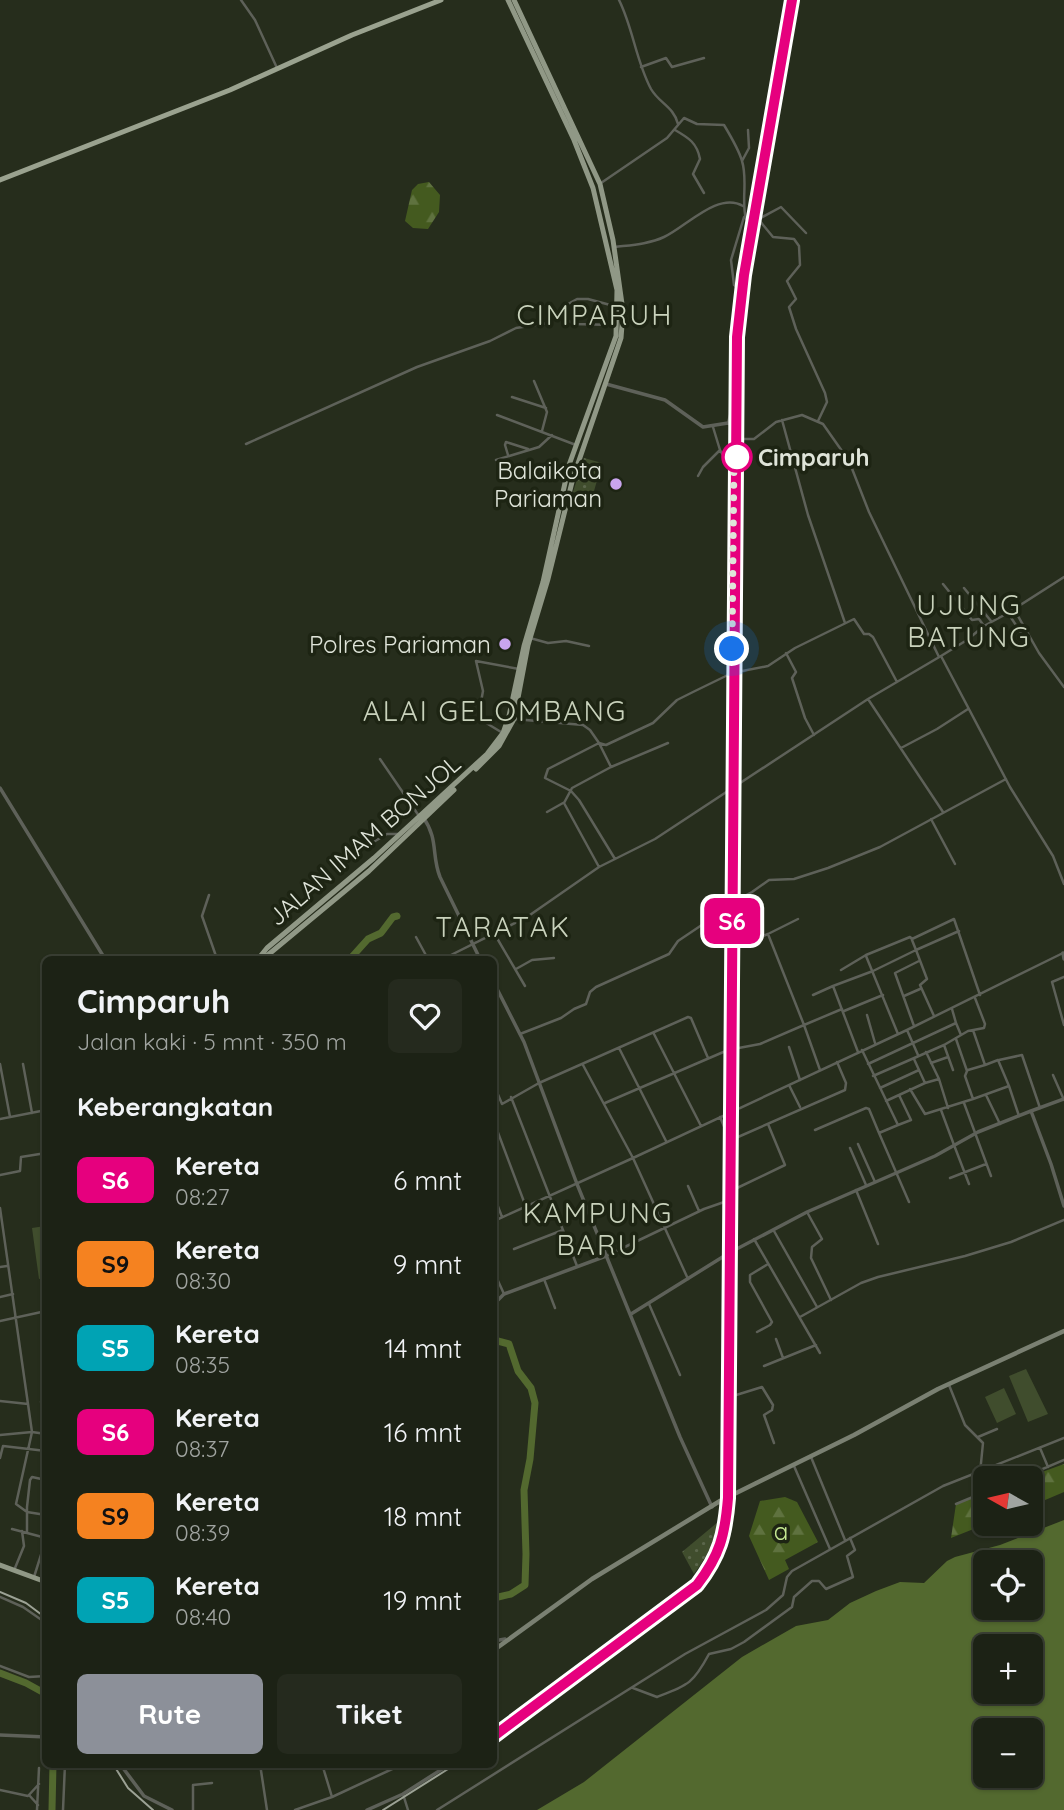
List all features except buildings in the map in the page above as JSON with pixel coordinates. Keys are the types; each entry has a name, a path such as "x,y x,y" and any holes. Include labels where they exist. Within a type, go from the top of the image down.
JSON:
{"highway":[{"path":"0,180 278,71 352,35 441,0"}],"main road":[{"path":"508,0 600,184 617,290 619,337 593,412"},
{"path":"514,0 536,57"},
{"path":"577,139 614,247 622,289 623,311 619,337 606,384 593,412"},
{"name":"JALAN IMAM BONJOL","path":"556,539 569,465 593,412"},
{"name":"JALAN IMAM BONJOL","path":"262,956 267,948 367,868 499,746 513,719 519,668 593,412"},
{"path":"569,465 577,467"},
{"path":"566,476 573,478"},
{"name":"JALAN IMAM BONJOL","path":"475,767 503,733 515,698 534,618"},
{"name":"JALAN IMAM BONJOL","path":"367,868 422,816"},
{"path":"497,1647 592,1578 723,1500 794,1466 948,1384 1064,1331"},
{"path":"0,1565 42,1580"}],"street":[{"path":"242,0 255,20 278,71"},
{"path":"619,0 651,90 672,110 678,125"},
{"path":"728,423 734,414 734,337 740,289 780,47"},
{"path":"641,66 666,58 672,67 704,58"},
{"path":"600,184 661,143 685,118 697,124 724,125 742,161 746,219 757,220 781,207 806,233"},
{"path":"675,130 692,140 695,145 700,159 693,174 704,193"},
{"path":"742,161 749,148 748,130"},
{"path":"614,247 661,238 690,219 723,203 734,201 743,206"},
{"path":"740,289 734,285 731,260 745,214"},
{"path":"757,220 773,237 794,239 799,246 800,265 787,281 796,299 789,307 827,398 818,421"},
{"path":"246,444 417,367 490,341 516,328 548,323 568,304 580,298 618,307"},
{"path":"559,315 574,324 617,325"},
{"path":"534,381 546,408 547,418 542,431"},
{"path":"606,384 665,400 699,425 728,423 734,426 728,1113"},
{"path":"512,397 546,408"},
{"path":"497,415 576,445"},
{"path":"734,434 742,439 754,439 775,422 802,415 823,424 849,461 890,556 940,657 1006,779 1046,844 1064,884"},
{"path":"782,420 808,515 845,623"},
{"path":"713,426 720,450 729,466"},
{"path":"496,460 542,445 552,435"},
{"path":"508,456 506,442 528,449"},
{"path":"698,477 703,467 715,458 720,450"},
{"path":"449,956 527,917 599,867 655,839 868,699 940,657 991,621 1009,613 1064,577"},
{"path":"943,584 972,620 979,620 984,626"},
{"path":"964,588 991,621"},
{"path":"1014,609 1064,687"},
{"path":"1009,613 1025,639"},
{"path":"615,859 584,805 571,791 548,781 545,774 548,769 599,743 610,743 653,723 677,700 732,673 762,668 855,619 864,634 871,634 897,682"},
{"path":"530,638 548,643 566,641 589,646"},
{"path":"786,653 796,671 792,678 804,715 814,735"},
{"path":"503,733 478,718 483,695 476,660 519,668"},
{"path":"868,699 943,812"},
{"path":"901,748 969,708"},
{"path":"513,719 583,726 590,730 599,743 611,767"},
{"path":"547,812 564,803 572,788 611,767 668,743"},
{"path":"380,760 422,816 434,837 440,877 478,956"},
{"path":"735,1110 735,901 769,880 794,879 864,854 1006,779"},
{"path":"1,791 103,956"},
{"path":"564,803 599,867"},
{"path":"931,820 955,864"},
{"path":"360,850 387,834 399,835"},
{"path":"209,895 202,916 216,956"},
{"path":"520,1034 586,1004 590,992 596,987 669,954 678,941 730,906"},
{"path":"734,947 798,919"},
{"path":"841,970 866,955 910,937 912,939 952,919 959,931 979,995"},
{"path":"813,995 873,971 959,931"},
{"path":"494,933 525,986"},
{"path":"768,934 820,1070"},
{"path":"416,937 426,956"},
{"path":"912,939 927,979 920,984 934,1016"},
{"path":"497,1220 907,1030 1063,953 1064,959"},
{"path":"866,955 898,1034"},
{"path":"516,969 531,960 554,958"},
{"path":"914,1026 895,973 920,961"},
{"path":"1064,977 1052,982 1064,1025"},
{"path":"833,986 860,1051 898,1125"},
{"path":"904,996 922,988"},
{"path":"497,989 520,1034 609,1264 680,1437 713,1508"},
{"path":"605,1103 728,1050 760,1044 883,995"},
{"path":"873,1076 961,1035 985,1027 975,997"},
{"path":"951,1008 961,1035"},
{"path":"867,1015 875,1044"},
{"path":"497,1092 502,1104 539,1083 688,1017 691,1018 708,1058"},
{"path":"868,1064 956,1023"},
{"path":"907,1030 918,1055"},
{"path":"973,1030 985,1065"},
{"path":"654,1034 701,1126"},
{"path":"956,1039 973,1099"},
{"path":"944,1045 953,1070"},
{"path":"789,1046 800,1080"},
{"path":"620,1048 666,1141"},
{"path":"926,1052 939,1079 948,1108"},
{"path":"967,1071 1020,1054 1023,1056 1040,1108"},
{"path":"914,1057 925,1083"},
{"path":"931,1063 948,1057"},
{"path":"998,1060 1019,1116"},
{"path":"738,1138 847,1088 837,1062"},
{"path":"0,1064 10,1117"},
{"path":"23,1064 32,1113"},
{"path":"583,1065 633,1158 688,1279"},
{"path":"880,1088 919,1070"},
{"path":"631,1314 726,1255 807,1212 935,1156 976,1134 1064,1100 1054,1076"},
{"path":"886,1101 939,1079"},
{"path":"789,1085 800,1108"},
{"path":"911,1089 922,1113 948,1108 1009,1086"},
{"path":"879,1133 911,1120 899,1095"},
{"path":"986,1095 1000,1124"},
{"path":"511,1097 577,1266"},
{"path":"964,1103 991,1176"},
{"path":"815,1130 869,1109 909,1202"},
{"path":"941,1110 969,1184"},
{"path":"0,1119 42,1111"},
{"path":"1031,1111 1064,1206"},
{"path":"720,1117 727,1136 726,1255"},
{"path":"735,1189 785,1166 768,1124"},
{"path":"497,1130 526,1207"},
{"path":"858,1144 875,1182"},
{"path":"850,1148 866,1185"},
{"path":"0,1175 21,1171 22,1156 42,1154"},
{"path":"950,1178 986,1164"},
{"path":"688,1186 699,1211"},
{"path":"856,1189 878,1244"},
{"path":"497,1301 504,1294 606,1256 699,1211 727,1201"},
{"path":"497,1204 502,1217"},
{"path":"0,1208 32,1432 16,1504 27,1512 42,1514"},
{"path":"807,1212 822,1239 811,1249 811,1258 831,1300"},
{"path":"800,1317 861,1283 887,1273 965,1256 1011,1242 1064,1220"},
{"path":"514,1249 564,1230"},
{"path":"773,1230 817,1307"},
{"path":"754,1239 820,1353"},
{"path":"600,1258 609,1264"},
{"path":"757,1332 772,1322 750,1282 750,1275 768,1264"},
{"path":"0,1267 7,1266"},
{"path":"497,1279 504,1294"},
{"path":"544,1279 555,1308"},
{"path":"0,1297 13,1294"},
{"path":"649,1303 680,1375"},
{"path":"0,1321 42,1312"},
{"path":"776,1339 783,1358"},
{"path":"764,1366 816,1345"},
{"path":"948,1384 963,1421 984,1446 981,1466"},
{"path":"733,1396 761,1386 764,1388 774,1407 764,1415 774,1443"},
{"path":"0,1401 28,1404"},
{"path":"978,1437 997,1429"},
{"path":"0,1435 42,1433"},
{"path":"995,1466 1064,1438"},
{"path":"0,1458 3,1446 42,1450"},
{"path":"1040,1448 1048,1467"},
{"path":"811,1457 845,1540"},
{"path":"497,1730 689,1588 703,1572 717,1545 723,1517 726,1461"},
{"path":"1043,1469 1064,1461"},
{"path":"794,1466 830,1549"},
{"path":"437,1810 685,1654 766,1610 783,1595 789,1573 943,1486 973,1475"},
{"path":"27,1533 31,1478 42,1479"},
{"path":"956,1504 973,1497"},
{"path":"12,1529 42,1537"},
{"path":"15,1570 24,1546 22,1531"},
{"path":"633,1688 657,1697 686,1685 702,1669 709,1654 731,1649 744,1642 792,1607 794,1597 812,1581 819,1581 826,1589 853,1577 847,1556 855,1550 850,1537"},
{"path":"34,1577 42,1551"},
{"path":"0,1597 23,1607 42,1620"},
{"path":"497,1640 505,1639"},
{"path":"0,1666 29,1677 42,1676"},
{"path":"0,1735 42,1737"},
{"path":"37,1810 39,1768"},
{"path":"64,1810 65,1768"},
{"path":"123,1768 144,1796 172,1810"},
{"path":"261,1768 267,1810"},
{"path":"323,1768 332,1797"},
{"path":"295,1810 332,1797 394,1768"},
{"path":"367,1810 402,1794 444,1768"},
{"path":"193,1810 193,1785 212,1783"},
{"path":"29,1795 39,1784"},
{"path":"0,1790 29,1795 38,1805"},
{"path":"402,1794 408,1810"}],"shaded area":[{"path":"584,458 602,463 592,498 573,492"},
{"path":"42,1226 42,1278 39,1279 32,1228"},
{"path":"1026,1369 1048,1414 1028,1422 1009,1376"},
{"path":"1004,1388 1016,1414 997,1423 985,1397"},
{"path":"1064,1520 1064,1810 537,1810 584,1782 742,1657 796,1626 828,1620 850,1603 876,1591 900,1582 924,1583 955,1557 973,1552 973,1620 1043,1620 1043,1550 981,1550 1023,1536 1043,1536 1043,1528"},
{"path":"718,1522 709,1550 694,1574 682,1552"}],"green space":[{"path":"429,182 440,195 439,212 428,229 413,228 405,221 412,190 418,184"},
{"path":"1064,1464 1064,1492 1043,1501 1043,1472"},
{"name":"a","path":"785,1497 797,1502 818,1542 785,1560 789,1569 769,1580 749,1536 760,1501"},
{"path":"973,1498 973,1529 951,1538 956,1504"}],"waterway":[{"path":"353,956 368,939 381,933 393,917 397,916"},
{"path":"497,1341 509,1344 518,1371 531,1388 535,1403 524,1490 525,1585 511,1594 497,1597"},
{"path":"0,1673 42,1692"},
{"path":"52,1810 53,1768"}],"railway":[{"path":"497,1734 697,1585 716,1554 725,1523 728,1498 737,337 744,275 792,0"},
{"path":"0,1592 26,1603 42,1615"},
{"path":"116,1768 128,1788 153,1810"},
{"path":"383,1810 450,1768"}],"train":[{"name":"S6","path":"497,1734 682,1598 705,1574 723,1541 728,1498 737,337 744,275 792,0"}],"place":[{"name":"Cimparuh","path":"737,457"},
{"name":"Balaikota Pariaman","path":"616,484"},
{"name":"Polres Pariaman","path":"505,644"}],"district":[{"name":"CIMPARUH","path":"595,314"},
{"name":"UJUNG BATUNG","path":"969,620"},
{"name":"ALAI GELOMBANG","path":"495,710"},
{"name":"TARATAK","path":"503,926"},
{"name":"KAMPUNG BARU","path":"598,1228"}],"route":[{"path":"732,649 734,458 737,457"}]}
